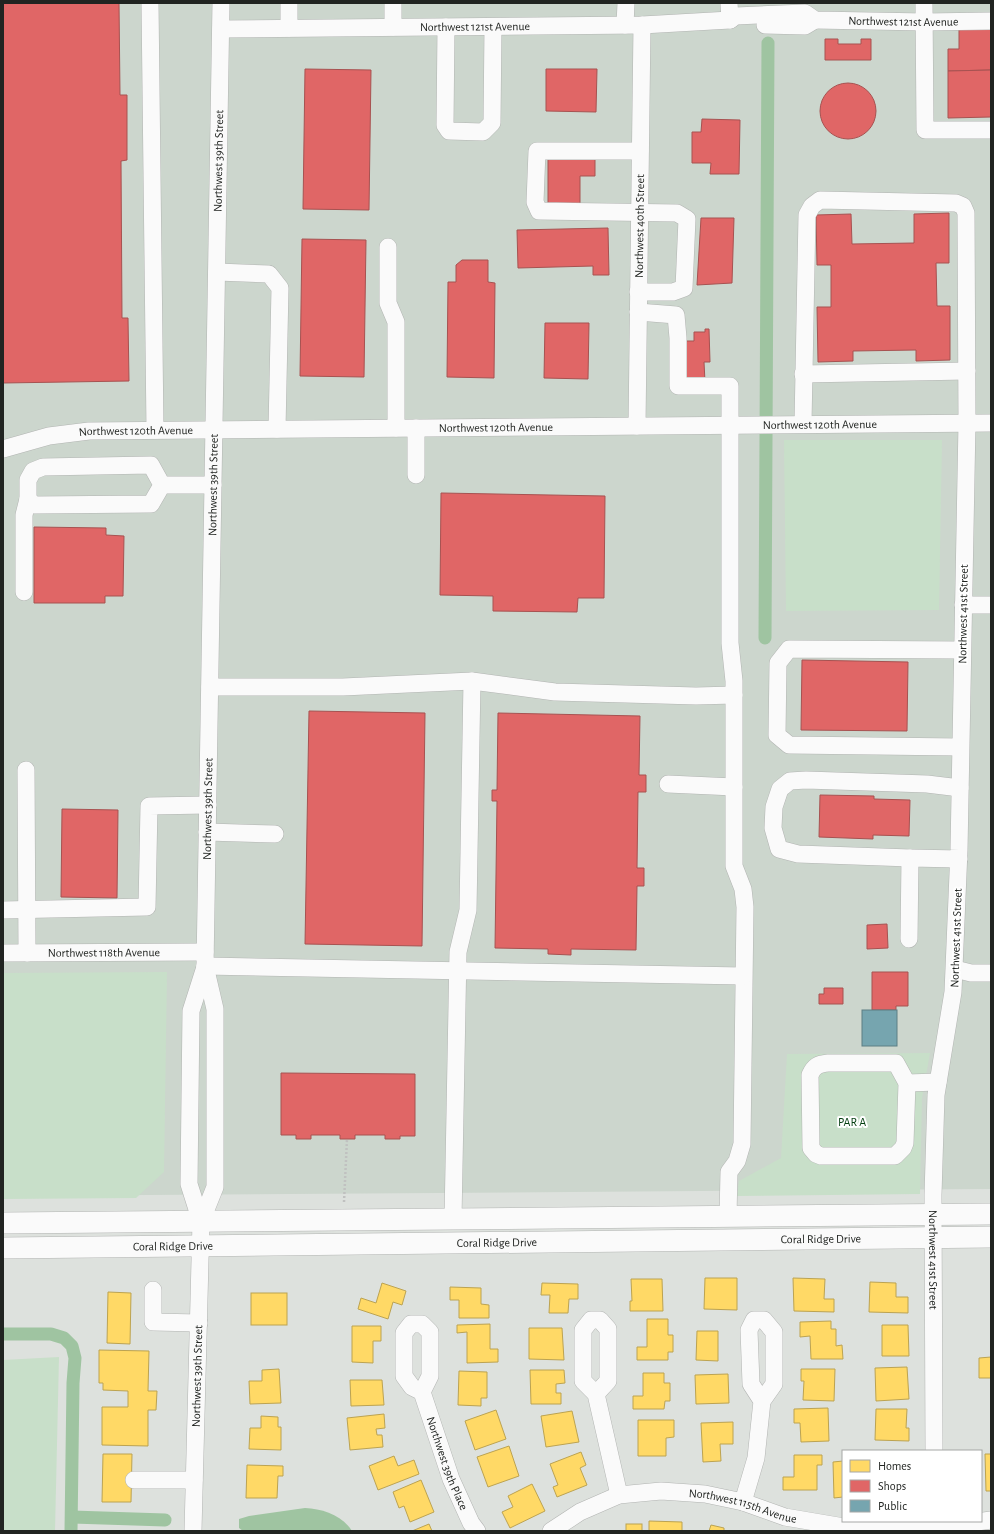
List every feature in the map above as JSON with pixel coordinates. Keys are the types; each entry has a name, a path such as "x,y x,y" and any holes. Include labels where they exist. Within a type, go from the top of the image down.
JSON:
{"main road":[{"name":"Coral Ridge Drive","path":"3,1223 991,1214"},
{"name":"Coral Ridge Drive","path":"3,1248 991,1237"}],"street":[{"path":"150,3 155,430"},
{"name":"Northwest 39th Street","path":"201,1222 215,1187 215,1009 205,959 221,3"},
{"path":"289,3 289,28"},
{"path":"393,3 393,27"},
{"path":"625,25 626,3"},
{"path":"729,3 730,20"},
{"path":"924,3 925,130 991,130"},
{"name":"Northwest 121st Avenue","path":"221,29 642,25 730,20 736,24 805,26 808,12 925,22 991,21"},
{"name":"Northwest 40th Street","path":"637,426 642,25"},
{"path":"446,27 445,125 449,131 483,132 492,123 493,26"},
{"path":"638,292 673,292 684,288 687,219 676,213 539,211 535,202 537,152 640,151"},
{"name":"Northwest 41st Street","path":"803,374 808,215 812,206 820,200 956,203 963,206 966,213 967,423 960,788 954,992 938,1082 933,1214 934,1450"},
{"path":"388,247 388,303 396,322 396,428"},
{"path":"217,272 269,274 280,288 277,429"},
{"path":"638,312 676,316 678,338 678,386 730,386 730,643 734,695 734,866 742,889 745,907 742,1144 738,1162 729,1172 728,1217"},
{"path":"803,424 803,374 967,371"},
{"name":"Northwest 120th Avenue","path":"3,449 49,436 83,432 155,430 991,423"},
{"path":"416,428 416,476"},
{"path":"24,592 24,515 28,499 28,480 33,470 43,467 152,465 162,485"},
{"path":"162,485 213,485"},
{"path":"28,499 34,505 152,504 162,485"},
{"path":"963,605 991,605"},
{"path":"960,747 789,745 777,735 778,663 789,649 962,650"},
{"path":"210,687 343,687 472,681 555,692 689,696 734,695"},
{"path":"453,1220 458,952 468,910 472,681"},
{"path":"26,770 27,953"},
{"path":"958,859 798,854 778,849 773,828 774,807 780,789 790,781 806,780 927,784 960,788"},
{"path":"668,784 734,787"},
{"path":"3,910 147,907 149,806 208,805"},
{"path":"207,832 275,834"},
{"path":"909,939 910,858"},
{"name":"Northwest 118th Avenue","path":"3,953 205,959 458,972 743,976"},
{"name":"Northwest 39th Street","path":"193,1531 201,1222 189,1184 192,1011 205,959"},
{"path":"955,969 971,973 991,973"},
{"path":"896,1063 907,1083 905,1143 900,1152 895,1156 821,1156 816,1154 811,1148 810,1075 814,1067 818,1064 896,1063"},
{"path":"907,1083 938,1082"},
{"path":"153,1290 153,1322 199,1323"},
{"name":"Northwest 39th Place","path":"422,1392 451,1479 471,1523 477,1531"},
{"path":"596,1394 619,1495"},
{"path":"743,1502 756,1458 762,1401"},
{"path":"134,1480 194,1480"},
{"name":"Northwest 115th Avenue","path":"551,1531 580,1512 619,1495 661,1491 705,1494 743,1502 785,1517 844,1527 935,1527 975,1522"}],"path":[{"path":"344,1202 347,1139"}],"shaded area":[{"path":"3,3 991,3 991,1189 3,1196"},
{"path":"305,1508 325,1511 332,1514 348,1525 352,1531 243,1531 239,1528 239,1519 249,1516"}],"green space":[{"path":"784,440 942,440 939,610 786,611"},
{"path":"167,972 164,1172 136,1198 3,1199 3,973"},
{"name":"PAR A","path":"930,1053 922,1098 920,1194 737,1196 739,1181 781,1158 787,1054"},
{"path":"59,1357 55,1531 3,1531 3,1360"}],"building: Homes":[{"path":"705,1278 737,1278 737,1310 704,1309"},
{"path":"793,1278 825,1279 824,1299 834,1299 834,1312 794,1311"},
{"path":"631,1279 662,1279 663,1311 630,1311 630,1301 632,1301"},
{"path":"870,1282 896,1283 896,1297 908,1297 908,1313 869,1312"},
{"path":"382,1283 406,1291 402,1305 393,1302 388,1319 358,1309 361,1298 376,1303"},
{"path":"542,1283 578,1284 578,1299 569,1299 568,1313 549,1313 550,1295 541,1295"},
{"path":"450,1287 481,1288 481,1304 489,1305 489,1318 459,1318 459,1300 450,1300"},
{"path":"108,1292 131,1293 130,1344 107,1343"},
{"path":"251,1293 287,1293 287,1325 251,1325"},
{"path":"647,1319 668,1319 668,1335 673,1335 673,1352 668,1352 668,1360 637,1360 637,1347 647,1347"},
{"path":"831,1321 831,1329 836,1329 836,1346 842,1345 843,1359 811,1359 810,1336 800,1337 800,1322"},
{"path":"490,1324 490,1349 498,1349 498,1362 467,1363 467,1332 457,1333 457,1325"},
{"path":"882,1325 908,1325 909,1356 882,1356"},
{"path":"352,1326 381,1326 381,1341 373,1341 373,1363 352,1362"},
{"path":"529,1328 562,1328 564,1360 529,1359"},
{"path":"697,1331 718,1331 718,1361 696,1360"},
{"path":"99,1350 149,1351 148,1391 157,1391 156,1410 148,1410 148,1446 102,1445 102,1407 128,1407 128,1391 103,1390 103,1383 99,1383"},
{"path":"991,1357 991,1378 979,1378 979,1358"},
{"path":"907,1367 909,1399 876,1401 875,1368"},
{"path":"279,1369 281,1403 250,1404 249,1381 262,1381 262,1370"},
{"path":"801,1369 835,1369 834,1401 803,1400 804,1381 801,1381"},
{"path":"530,1370 564,1370 565,1383 556,1384 556,1393 561,1393 561,1404 531,1404"},
{"path":"459,1371 487,1372 487,1398 481,1398 481,1406 458,1405"},
{"path":"643,1373 664,1373 664,1383 670,1383 670,1401 665,1401 664,1409 633,1409 633,1396 643,1396"},
{"path":"728,1374 729,1403 696,1404 695,1375"},
{"path":"350,1380 382,1380 384,1405 351,1406"},
{"path":"828,1408 829,1441 801,1442 800,1423 794,1423 794,1409"},
{"path":"876,1409 907,1409 906,1428 909,1428 909,1441 875,1440"},
{"path":"496,1410 506,1439 475,1450 465,1421"},
{"path":"572,1411 579,1442 546,1447 541,1416"},
{"path":"384,1414 385,1428 376,1429 377,1435 382,1435 383,1447 350,1450 347,1418"},
{"path":"261,1416 278,1417 278,1427 281,1427 281,1450 249,1449 250,1428 261,1428"},
{"path":"638,1420 674,1420 674,1437 666,1438 666,1456 638,1456"},
{"path":"733,1422 733,1444 720,1444 721,1461 703,1462 701,1423"},
{"path":"509,1446 519,1476 488,1487 477,1457"},
{"path":"581,1452 586,1465 580,1468 587,1485 557,1497 553,1487 558,1485 550,1464"},
{"path":"103,1454 132,1454 131,1502 102,1502"},
{"path":"985,1454 991,1454 991,1491 986,1491"},
{"path":"794,1455 822,1455 822,1465 817,1465 817,1490 783,1490 783,1477 794,1477"},
{"path":"394,1456 398,1466 414,1460 419,1474 378,1490 369,1466"},
{"path":"842,1461 842,1497 834,1498 833,1462"},
{"path":"247,1465 283,1466 283,1476 278,1476 277,1498 246,1498"},
{"path":"421,1480 434,1512 410,1522 404,1506 399,1508 393,1492"},
{"path":"532,1484 545,1511 510,1528 502,1512 513,1507 508,1496"},
{"path":"649,1521 682,1522 682,1531 649,1531"},
{"path":"429,1524 432,1531 412,1531"},
{"path":"626,1524 642,1524 642,1531 626,1531"},
{"path":"711,1525 724,1528 724,1531 709,1531"}],"building: Shops":[{"path":"3,3 119,3 120,95 127,95 127,160 121,161 122,318 128,318 129,381 3,383"},
{"path":"959,29 991,29 991,70 948,71 948,49 959,49"},
{"path":"825,39 838,39 838,44 861,44 861,39 871,39 871,60 825,60"},
{"path":"305,69 371,70 369,210 303,209"},
{"path":"546,69 597,69 596,112 546,111"},
{"path":"991,70 991,117 948,118 948,71"},
{"path":"848,83 859,85 868,91 874,100 876,111 874,122 868,131 859,137 848,139 837,137 828,131 822,122 820,111 822,100 828,91 837,85"},
{"path":"702,119 740,120 739,174 710,174 711,163 692,163 692,132 701,132"},
{"path":"548,155 595,156 595,176 580,176 580,205 548,205"},
{"path":"949,213 949,263 936,263 937,306 950,306 950,360 916,361 916,350 853,351 853,361 818,362 817,307 831,307 831,265 817,265 816,215 851,214 852,244 914,243 914,214"},
{"path":"701,218 734,218 732,283 697,285"},
{"path":"608,228 609,275 593,275 593,266 518,268 517,230"},
{"path":"302,239 366,240 364,377 300,376"},
{"path":"462,260 488,260 488,282 495,283 494,378 447,377 448,282 456,282 456,265"},
{"path":"545,323 589,323 588,379 544,378"},
{"path":"705,329 709,329 710,362 704,362 705,382 685,383 684,341 694,341 694,332 705,332"},
{"path":"441,493 605,496 604,598 578,598 577,612 493,611 493,596 440,595"},
{"path":"34,527 106,528 106,535 124,536 123,596 105,596 105,603 34,603"},
{"path":"802,660 908,662 907,731 801,730"},
{"path":"309,711 425,713 422,946 305,944"},
{"path":"498,713 640,716 639,775 646,775 646,792 638,792 637,868 644,868 644,886 637,886 636,950 571,949 571,955 548,954 548,949 495,948 497,801 492,801 492,790 497,790"},
{"path":"820,795 874,796 874,799 910,800 909,836 873,835 873,839 819,837"},
{"path":"62,809 118,810 117,898 61,897"},
{"path":"887,924 888,948 867,949 867,925"},
{"path":"872,972 908,972 908,1006 896,1006 896,1010 872,1010"},
{"path":"824,988 843,988 843,1004 819,1004 819,994 824,994"},
{"path":"281,1073 415,1074 415,1136 400,1136 400,1139 385,1139 385,1135 355,1135 355,1139 340,1139 340,1135 311,1135 311,1139 296,1139 296,1135 281,1135"}],"building: Public":[{"path":"862,1010 897,1010 897,1046 862,1046"}],"waterway":[{"path":"765,638 768,43"},
{"path":"3,1334 51,1334 64,1338 72,1346 75,1358 73,1383 71,1531"},
{"path":"72,1517 165,1520"}]}
